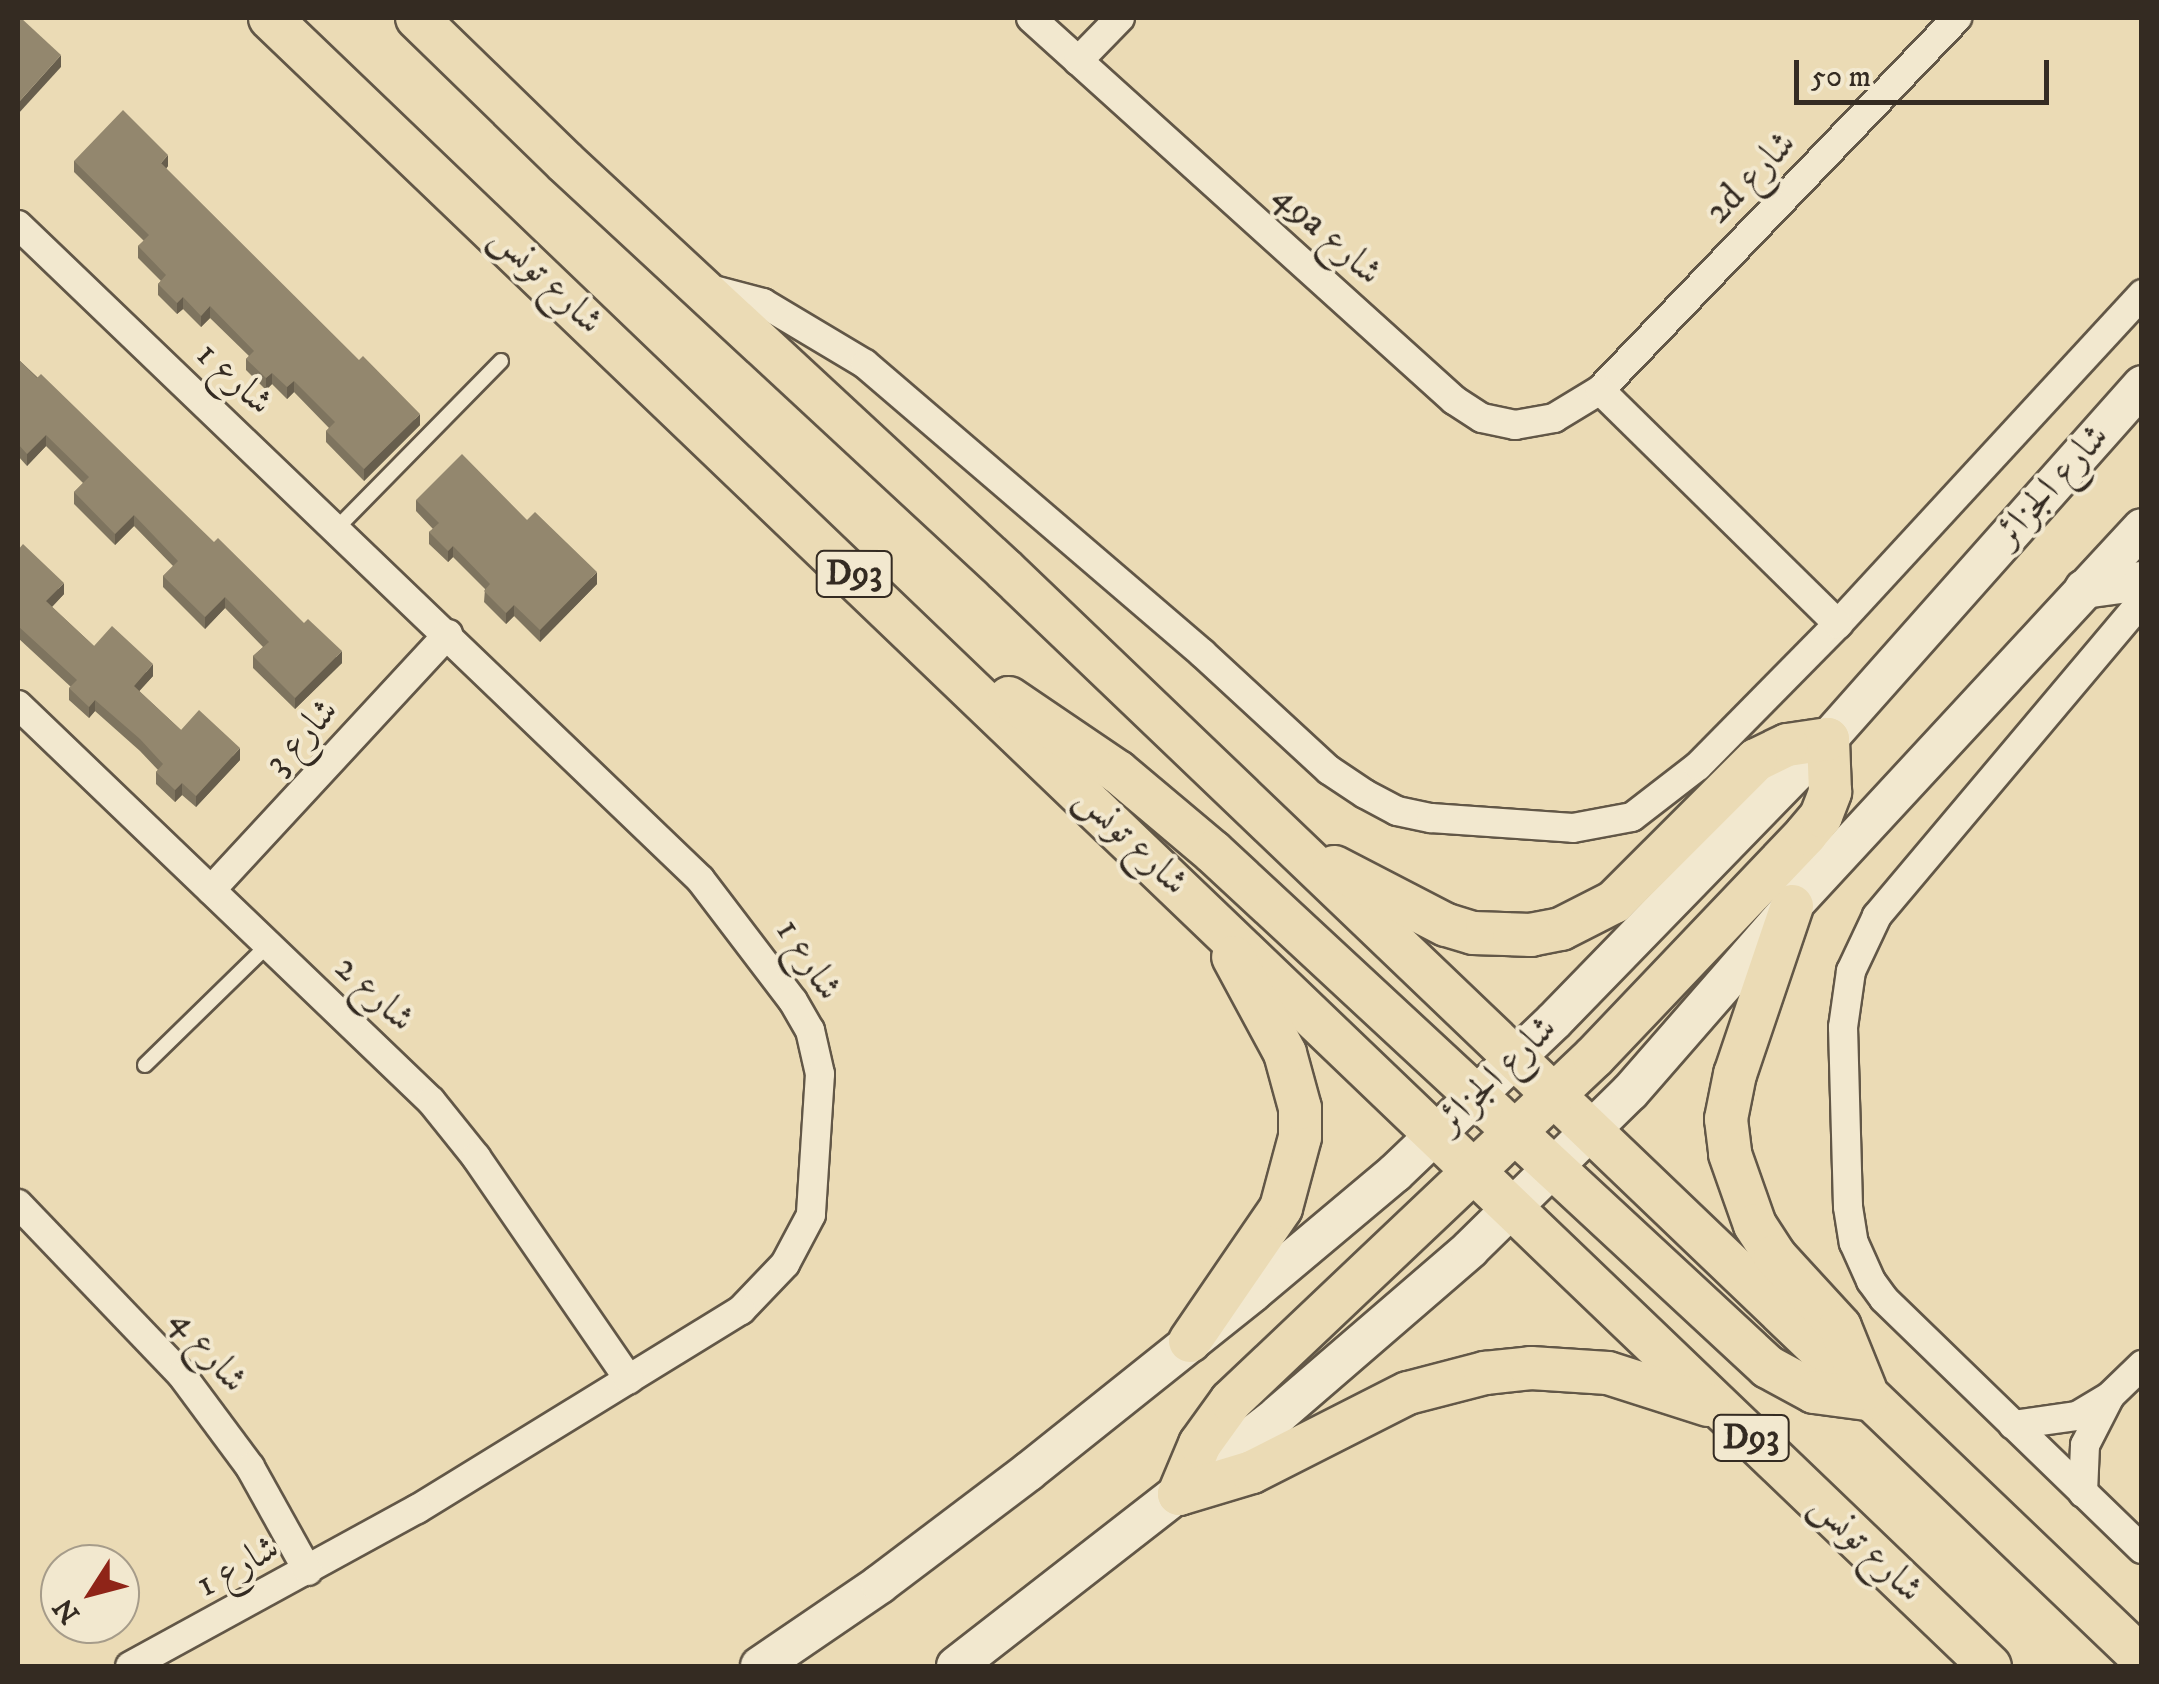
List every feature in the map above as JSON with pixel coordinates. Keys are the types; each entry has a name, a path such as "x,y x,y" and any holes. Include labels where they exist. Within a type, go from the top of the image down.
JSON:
{"main road":[{"name":"شارع تونس","path":"270,18 1990,1666"},
{"path":"417,18 699,287 1005,570 1277,835 2142,1658"},
{"name":"شارع الجزائر","path":"760,1666 894,1573 1252,1293 1435,1134 1514,1060 1828,739 2142,385"},
{"path":"956,1666 1278,1415 1556,1167 2142,528"},
{"path":"2084,589 2142,581"},
{"path":"942,659 1061,732 1166,811 1478,1094 1768,1367 1814,1392 1867,1399"},
{"path":"1179,1494 1200,1444 1231,1401 1554,1097 1821,816 1830,792 1828,739 1788,745 1756,760 1614,902 1589,918 1531,935 1473,932 1446,925 1277,835"},
{"path":"1792,906 1735,1074 1726,1119 1730,1154 1754,1225 1775,1256 1840,1327 1862,1374 1867,1399"},
{"path":"1190,1341 1281,1208 1300,1138 1298,1094 1284,1052 1214,922"},
{"path":"1179,1494 1252,1472 1408,1392 1485,1372 1553,1368 1608,1374 1689,1396 1728,1415"}],"street":[{"name":"49a شارع","path":"1031,18 1467,410 1498,423 1532,424 1574,410 1600,390"},
{"path":"1078,60 1120,18"},
{"name":"2d شارع","path":"1600,390 1956,18"},
{"name":"شارع 1","path":"18,225 700,879 774,970 810,1030 817,1053 820,1096 810,1215 785,1264 741,1310 308,1571 130,1666"},
{"path":"699,287 763,303 866,364 1188,640 1329,770 1398,811 1431,818 1573,828 1632,817 1698,766 1838,624 2142,294"},
{"path":"1600,390 1838,624"},
{"path":"2142,602 1876,916 1861,944 1844,999 1848,1206 1860,1261 1884,1299 2142,1549"},
{"name":"شارع 3","path":"211,890 448,634"},
{"name":"شارع 2","path":"18,705 404,1073 456,1131 629,1380"},
{"name":"شارع 4","path":"18,1204 181,1374 250,1467 308,1571"},
{"path":"2014,1425 2077,1416 2110,1396 2142,1365"},
{"path":"2084,1492 2085,1445 2110,1396"}],"lane":[{"path":"337,528 501,360"},
{"path":"145,1065 268,945"}],"building":[{"path":"18,18 61,55 18,103"},
{"path":"123,110 168,155 161,163 359,360 363,356 420,414 364,469 326,431 335,422 294,381 287,387 272,373 266,378 246,359 254,351 210,306 201,316 183,297 177,303 158,284 166,275 138,246 149,235 74,161"},
{"path":"18,359 37,378 41,374 214,542 218,538 304,623 308,619 342,651 295,698 253,656 269,642 225,597 205,617 163,576 178,561 134,515 115,534 74,492 89,477 46,435 27,454 18,444"},
{"path":"462,454 527,520 535,512 597,572 540,630 514,605 506,613 484,591 490,584 453,546 448,551 429,532 439,523 416,500"},
{"path":"23,544 64,583 46,601 94,646 112,626 153,664 134,686 181,730 199,710 240,748 196,796 182,783 175,790 156,772 163,764 140,739 95,700 89,707 69,688 77,680 18,626 18,550"}]}
